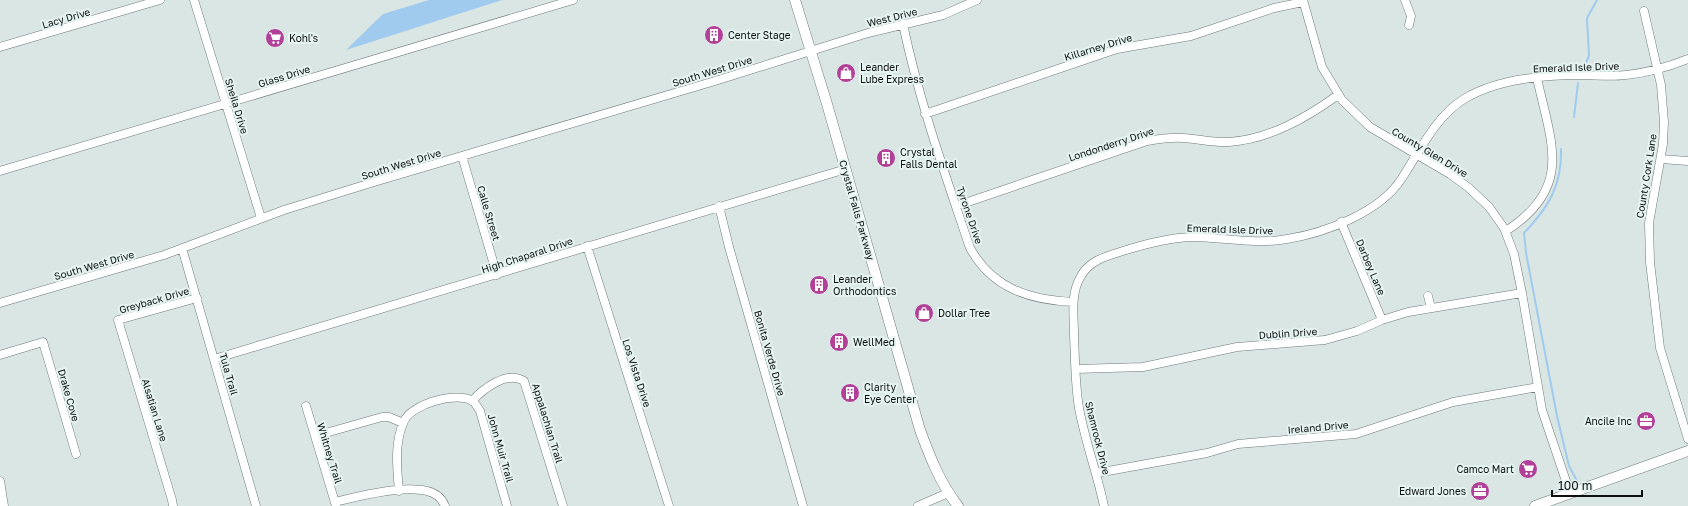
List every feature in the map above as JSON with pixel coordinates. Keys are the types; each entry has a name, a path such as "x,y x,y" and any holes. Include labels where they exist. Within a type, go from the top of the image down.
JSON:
{"main road":[{"name":"Crystal Falls Parkway","path":"795,0 846,169 920,430 934,466 948,493 958,506"},
{"path":"1535,506 1688,451"}],"street":[{"name":"Lacy Drive","path":"0,47 160,0"},
{"name":"Sheila Drive","path":"194,0 261,218"},
{"name":"Glass Drive","path":"0,171 573,0"},
{"name":"West Drive","path":"811,51 868,33 943,15 977,0"},
{"path":"1405,0 1410,16 1409,25"},
{"name":"County Glen Drive","path":"1303,1 1322,67 1338,94 1366,124 1450,174 1469,188 1493,211 1506,231 1514,254 1538,387 1549,432 1570,493"},
{"name":"Killarney Drive","path":"925,114 1117,49 1191,36 1267,10 1303,1"},
{"name":"County Cork Lane","path":"1644,11 1661,85 1664,122 1661,159 1651,206 1649,251 1660,348 1688,439"},
{"name":"Tyrone Drive","path":"903,24 913,74 925,114 970,248 976,258 985,270 996,280 1009,288 1032,296 1073,302"},
{"name":"South West Drive","path":"0,303 164,255 261,218 811,51"},
{"name":"Emerald Isle Drive","path":"1073,302 1078,281 1089,266 1106,256 1143,244 1167,239 1191,238 1276,241 1310,234 1341,222 1374,206 1389,194 1402,179 1416,155 1443,116 1465,98 1494,86 1536,78 1625,75 1658,69 1688,59"},
{"path":"1506,231 1528,214 1539,200 1548,186 1552,171 1553,147 1536,78"},
{"name":"Londonderry Drive","path":"956,206 1147,141 1175,138 1229,142 1260,136 1279,130 1304,118 1338,94"},
{"name":"Calle Street","path":"462,156 498,275"},
{"path":"1661,159 1688,161"},
{"name":"High Chaparal Drive","path":"214,359 498,275 587,246 846,169"},
{"name":"Bonita Verde Drive","path":"719,206 729,247 803,506"},
{"name":"Darbey Lane","path":"1341,222 1382,320"},
{"name":"Los Vista Drive","path":"587,246 669,506"},
{"name":"Tula Trail","path":"182,248 256,506"},
{"name":"Dublin Drive","path":"1076,369 1143,367 1237,347 1325,340 1357,331 1382,320 1431,308 1522,293"},
{"path":"1428,296 1431,308"},
{"name":"Greyback Drive","path":"118,320 197,298"},
{"name":"Shamrock Drive","path":"1073,302 1079,406 1097,473 1104,506"},
{"name":"Alsatian Lane","path":"118,320 173,506"},
{"name":"Drake Cove","path":"0,355 43,342 76,454"},
{"name":"Appalachian Trail","path":"472,401 481,390 490,384 514,378 524,381 563,506"},
{"name":"Ireland Drive","path":"1097,473 1192,456 1238,444 1356,434 1453,402 1538,387"},
{"path":"399,491 396,456 403,423 411,412 424,405 453,397 472,401"},
{"name":"John Muir Trail","path":"472,401 477,407 481,416 507,506"},
{"name":"Whitney Trail","path":"306,406 335,504"},
{"path":"314,436 382,417 388,417 403,423"},
{"path":"0,481 4,506"},
{"path":"335,504 362,495 416,490 431,492 441,498 445,506"},
{"path":"918,506 948,493"}],"water":[{"path":"429,0 502,0 346,50 383,14"}],"waterway":[{"path":"1583,69 1589,56 1587,18 1597,0"},
{"path":"1574,117 1578,83"},
{"path":"1561,149 1559,174 1552,195 1540,214 1524,233 1526,253 1557,416 1569,466 1577,481"}],"place":[{"name":"Center Stage","path":"714,35"},
{"name":"Kohl's","path":"275,38"},
{"name":"Leander Lube Express","path":"846,73"},
{"name":"Crystal Falls Dental","path":"886,158"},
{"name":"Leander Orthodontics","path":"819,285"},
{"name":"Dollar Tree","path":"924,313"},
{"name":"WellMed","path":"839,342"},
{"name":"Clarity Eye Center","path":"850,393"},
{"name":"Ancile Inc","path":"1646,421"},
{"name":"Camco Mart","path":"1528,469"},
{"name":"Edward Jones","path":"1480,491"}]}
